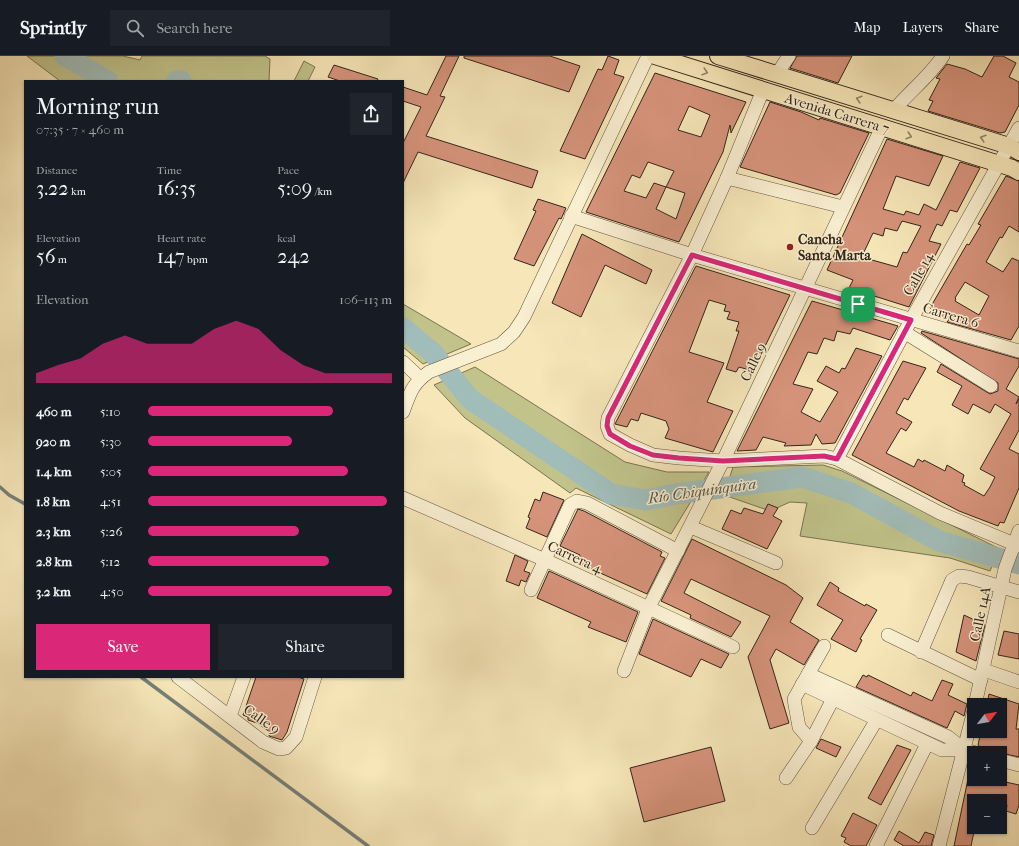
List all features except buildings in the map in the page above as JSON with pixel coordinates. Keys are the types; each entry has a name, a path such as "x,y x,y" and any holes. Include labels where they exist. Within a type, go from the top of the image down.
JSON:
{"main road":[{"name":"Avenida Carrera 7","path":"655,56 999,164 1019,172"},
{"name":"Avenida Carrera 7","path":"718,56 894,110 1014,149"}],"street":[{"path":"404,409 411,389 425,375 501,344 514,332 524,317 648,56"},
{"path":"777,74 789,56"},
{"path":"894,110 905,96 932,72 943,56"},
{"path":"763,90 728,178 692,255 608,418 607,426 610,434 630,446 653,455 723,461 824,456 837,459 940,514 1014,548"},
{"name":"Calle 9","path":"624,671 648,609 691,527 806,289 843,207 882,127"},
{"name":"Calle 14","path":"837,459 904,332 999,164 1014,149 1019,128"},
{"path":"728,178 843,207"},
{"path":"571,216 692,255 806,289"},
{"name":"Carrera 6","path":"806,289 1019,351"},
{"path":"904,332 992,386"},
{"path":"404,363 425,375"},
{"name":"Carrera 4","path":"404,498 545,560 732,647"},
{"path":"531,590 570,505 577,501 587,503 678,551"},
{"path":"691,527 776,564"},
{"name":"Calle 14A","path":"977,698 1005,569 1019,531"},
{"path":"922,652 952,580 959,576 968,577 1019,592"},
{"path":"888,635 922,652 983,675 1019,682"},
{"path":"811,741 799,727 794,699 824,646"},
{"name":"Calle 9","path":"179,678 268,744 279,749 286,748 296,737 315,678"},
{"path":"230,716 244,678"},
{"path":"805,679 833,699 876,721 927,744 942,750 967,751"},
{"path":"805,679 948,737 967,749"},
{"path":"786,778 811,741 833,699"},
{"path":"812,828 876,721"},
{"path":"876,846 927,744"},
{"path":"1007,762 1019,765"},
{"path":"939,846 967,763"}],"green space":[{"path":"27,56 123,56 140,60 142,56 265,56 270,59 269,80 59,80"},
{"path":"304,61 315,67 308,80 294,80"},
{"path":"404,305 471,344 423,364 404,348"},
{"path":"475,367 625,462 667,472 709,472 671,534 576,488 570,493 465,418 434,385"},
{"path":"823,465 842,471 1000,549 990,571 950,558 800,536 807,503 790,502 770,511 724,495 733,467"}],"waterway":[{"name":"Río Chiquinquira","path":"65,56 106,80"},
{"name":"Río Chiquinquira","path":"404,329 432,352 470,399 611,494 646,500 676,494 802,477 851,493 939,541 1019,564"},
{"path":"0,487 9,495 24,503"},
{"path":"142,678 368,846"}],"place":[{"name":"Cancha Santa Marta","path":"790,247"}],"route":[{"path":"692,255 858,304 911,320 837,459 824,456 723,461 679,458 653,455 630,446 610,434 607,426 608,418 692,255"}]}
